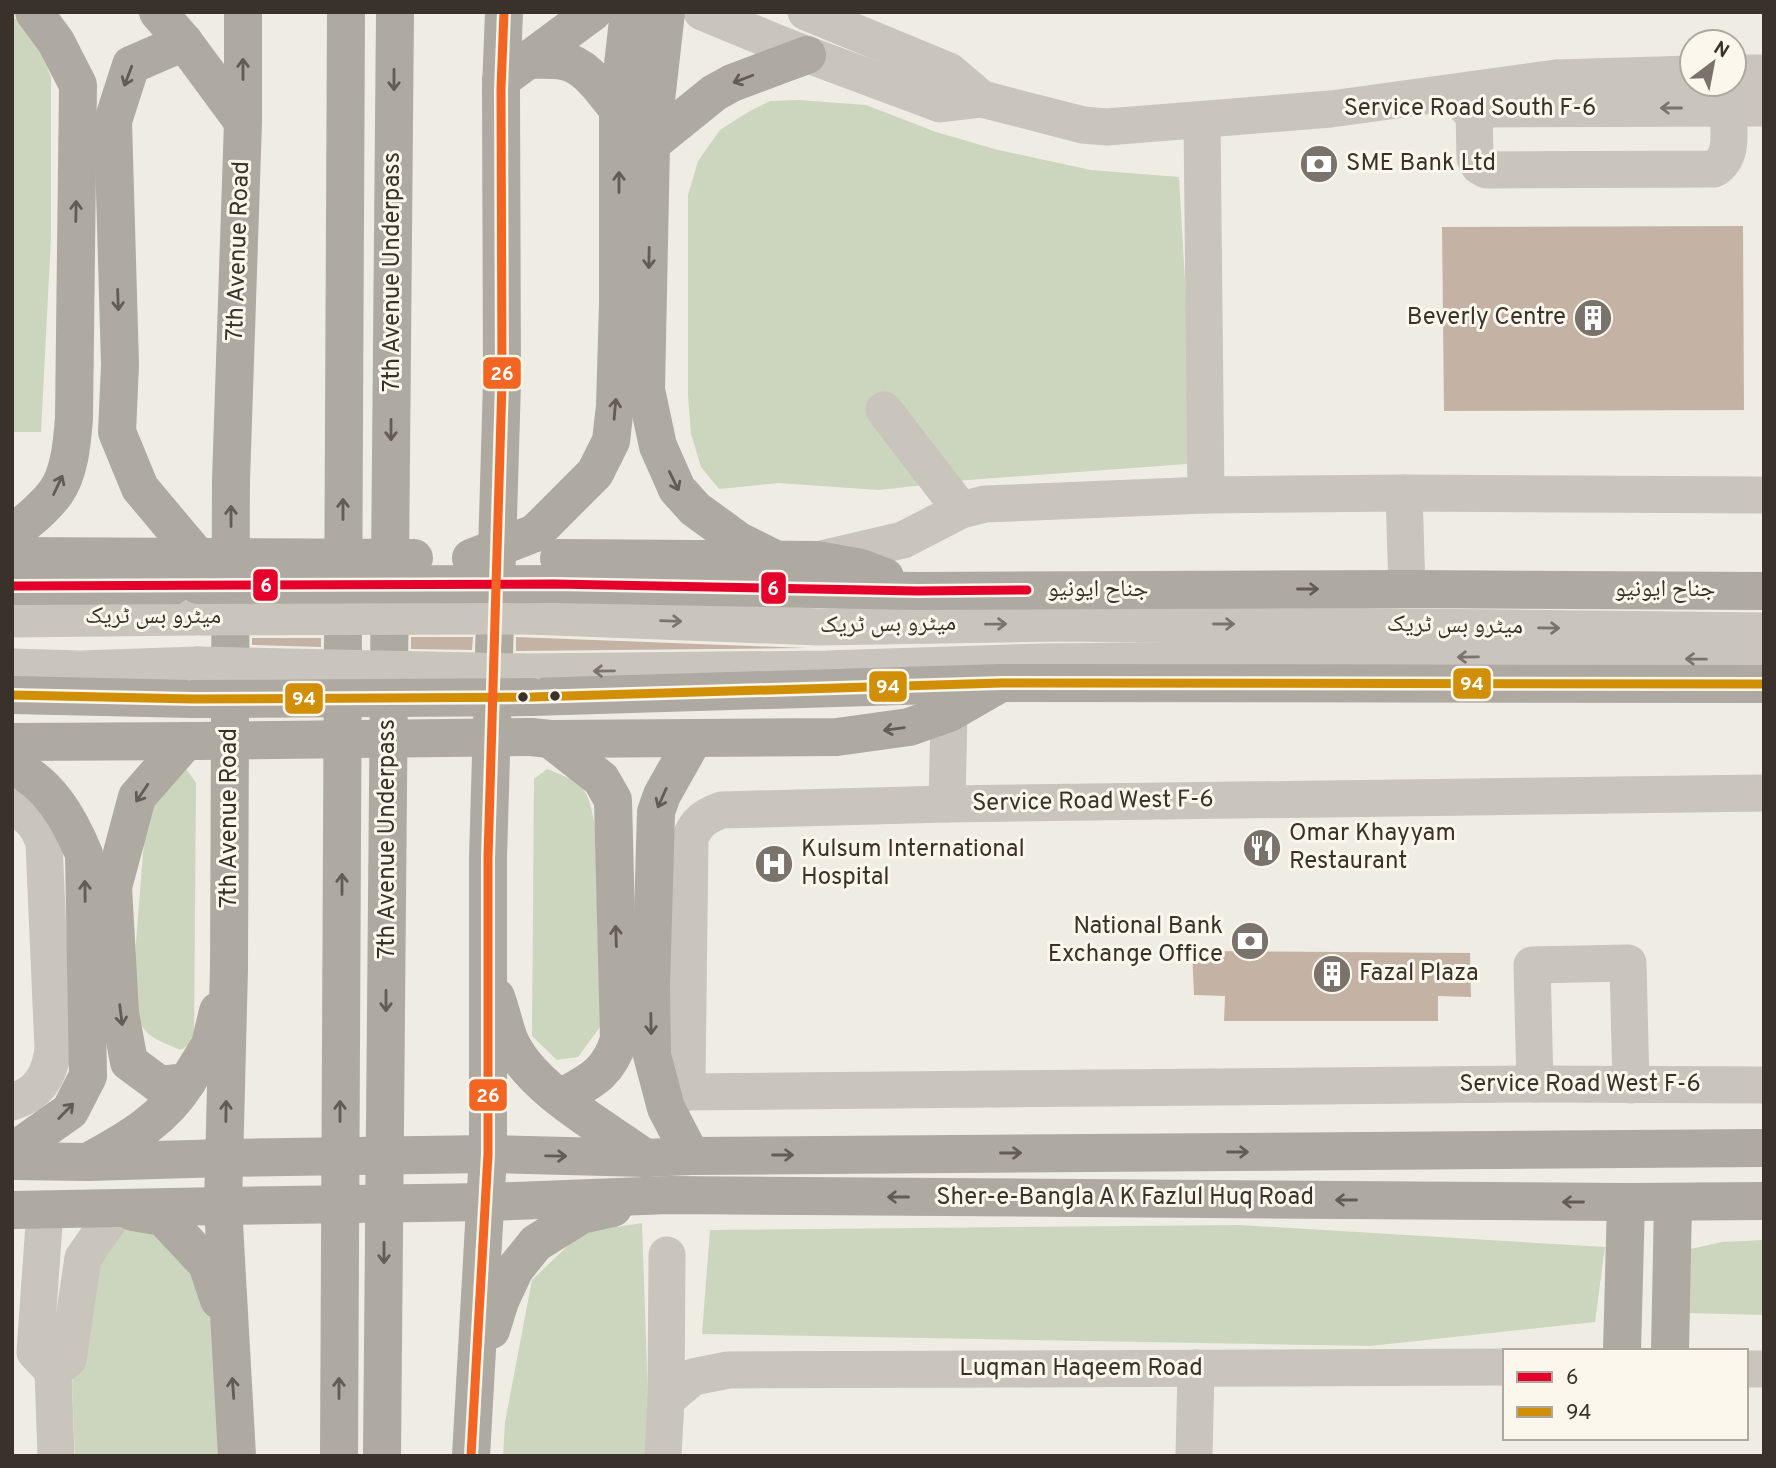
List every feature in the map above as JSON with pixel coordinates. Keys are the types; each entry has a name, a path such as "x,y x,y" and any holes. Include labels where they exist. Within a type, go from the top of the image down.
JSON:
{"main road":[{"path":"34,12 56,42 78,85"},
{"path":"12,534 44,507 58,490 71,453 74,418 78,85 70,12"},
{"path":"158,12 184,42 243,122"},
{"name":"7th Avenue Road","path":"237,1456 223,1206 229,968 231,480 243,122 243,12"},
{"name":"7th Avenue Underpass","path":"339,1456 346,12"},
{"name":"7th Avenue Underpass","path":"382,1456 395,12"},
{"path":"471,1456 488,1154 487,965 502,382 515,70 504,12"},
{"path":"515,70 593,12"},
{"path":"546,558 611,441 615,406 618,304 618,109 629,12"},
{"path":"666,12 651,144 646,390 658,446 677,489 695,509 738,541 775,559"},
{"path":"184,42 131,65 113,121 120,365 117,432 140,488 200,579"},
{"path":"651,144 714,93 732,83 807,55"},
{"path":"515,70 561,61 572,64 585,72 618,109"},
{"path":"12,556 200,579 471,558 817,560 861,568 917,591"},
{"name":"جناح ایونیو","path":"12,586 200,579 546,558 917,591 1764,591"},
{"path":"12,695 195,682 527,685 1764,684"},
{"path":"12,741 837,737 909,727 949,713 1001,683"},
{"path":"540,738 601,779 613,800 619,1039 609,1066 587,1083 560,1098"},
{"path":"691,1156 675,1100 652,1055 651,986 656,812 662,795 694,738"},
{"path":"187,1082 160,1085 129,1062 120,1013 113,887 137,797 193,741"},
{"path":"12,765 50,792 70,821 84,854 88,1076 70,1111 12,1152"},
{"path":"487,965 509,1041 530,1071 560,1098 645,1158"},
{"path":"88,1162 134,1137 176,1101 210,1045 229,968"},
{"name":"Sher-e-Bangla A K Fazlul Huq Road","path":"226,1158 488,1154 645,1158 1764,1148"},
{"path":"12,1161 226,1158"},
{"path":"476,1383 500,1301 514,1269 536,1243 581,1215 669,1195"},
{"name":"Sher-e-Bangla A K Fazlul Huq Road","path":"223,1206 486,1202 669,1195 1764,1201"},
{"path":"1622,1349 1626,1202"},
{"path":"1670,1349 1673,1202"},
{"path":"29,1210 223,1206"},
{"path":"117,1209 163,1217 207,1264 229,1332"}],"street":[{"path":"702,12 807,55 940,104 982,99 1083,125 1107,127 1331,109"},
{"path":"806,12 948,71 982,99"},
{"name":"Service Road South F-6","path":"1331,109 1556,78 1678,74"},
{"path":"1474,109 1475,158 1479,166 1486,170 1526,170 1714,169 1723,163 1746,108"},
{"name":"Service Road South F-6","path":"1331,109 1746,108"},
{"path":"1202,121 1206,495"},
{"path":"884,410 961,510"},
{"path":"1404,493 1406,589"},
{"path":"817,560 902,540 961,510 985,504 1206,495 1764,495"},
{"name":"میٹرو بس ٹریک","path":"12,619 200,579 529,616 819,627 1074,623 1764,631"},
{"name":"میٹرو بس ٹریک","path":"527,685 1440,658 1764,659"},
{"name":"میٹرو بس ٹریک","path":"12,667 80,668 195,682"},
{"path":"947,804 949,713"},
{"name":"Service Road West F-6","path":"675,1100 687,1082 690,839 694,826 702,819 722,810 947,804 1764,793"},
{"path":"12,807 34,822 44,843 53,1049 51,1065 45,1079 26,1097 12,1102"},
{"path":"1535,1084 1532,965 1628,963 1632,1085"},
{"name":"Service Road West F-6","path":"675,1100 1535,1084 1764,1086"},
{"path":"12,1371 53,1371 68,1359 83,1258 117,1209"},
{"path":"29,1210 35,1352 53,1371 56,1456"},
{"path":"663,1456 667,1255"},
{"name":"Luqman Haqeem Road","path":"666,1400 694,1377 728,1370 1503,1367"},
{"path":"1195,1456 1196,1368"}],"green space":[{"path":"12,16 33,33 51,77 51,238 41,432 12,432"},
{"path":"798,100 866,105 936,132 998,150 1091,170 1179,177 1188,333 1187,464 968,480 879,490 778,483 719,489 701,467 691,434 688,396 688,195 698,161 720,130 770,101"},
{"path":"185,767 196,783 194,1041 181,1050 146,1031 138,1017 132,993 147,803"},
{"path":"547,769 582,788 595,826 600,1027 578,1057 557,1060 532,1036 534,779"},
{"path":"120,1218 158,1226 207,1264 229,1456 75,1456 72,1383 82,1303"},
{"path":"642,1223 650,1456 503,1456 505,1422 532,1280 582,1232"},
{"path":"1239,1225 1605,1247 1595,1322 1370,1346 702,1334 710,1230"},
{"path":"1764,1240 1764,1315 1687,1313 1686,1250 1722,1242"}],"building":[{"name":"Beverly Centre","path":"1743,226 1744,410 1444,411 1442,227"},
{"path":"411,637 473,637 472,650 411,649"},
{"path":"516,637 806,648 516,651"},
{"path":"252,638 321,638 321,647 252,645"},
{"name":"Fazal Plaza","path":"1192,951 1470,953 1471,997 1438,996 1438,1021 1224,1021 1225,996 1194,995"}],"transit line":[{"name":"26","path":"471,1456 488,1154 488,858 502,382 501,89 504,12"},
{"name":"6","path":"12,586 554,584 917,591 1027,590"},
{"name":"94","path":"12,695 193,699 532,697 1001,683 1764,684"}],"place":[{"name":"SME Bank Ltd","path":"1319,164"},
{"name":"Beverly Centre","path":"1593,318"},
{"name":"Omar Khayyam Restaurant","path":"1262,848"},
{"name":"Kulsum International Hospital","path":"774,864"},
{"name":"National Bank Exchange Office","path":"1250,941"},
{"name":"Fazal Plaza","path":"1332,974"}]}
